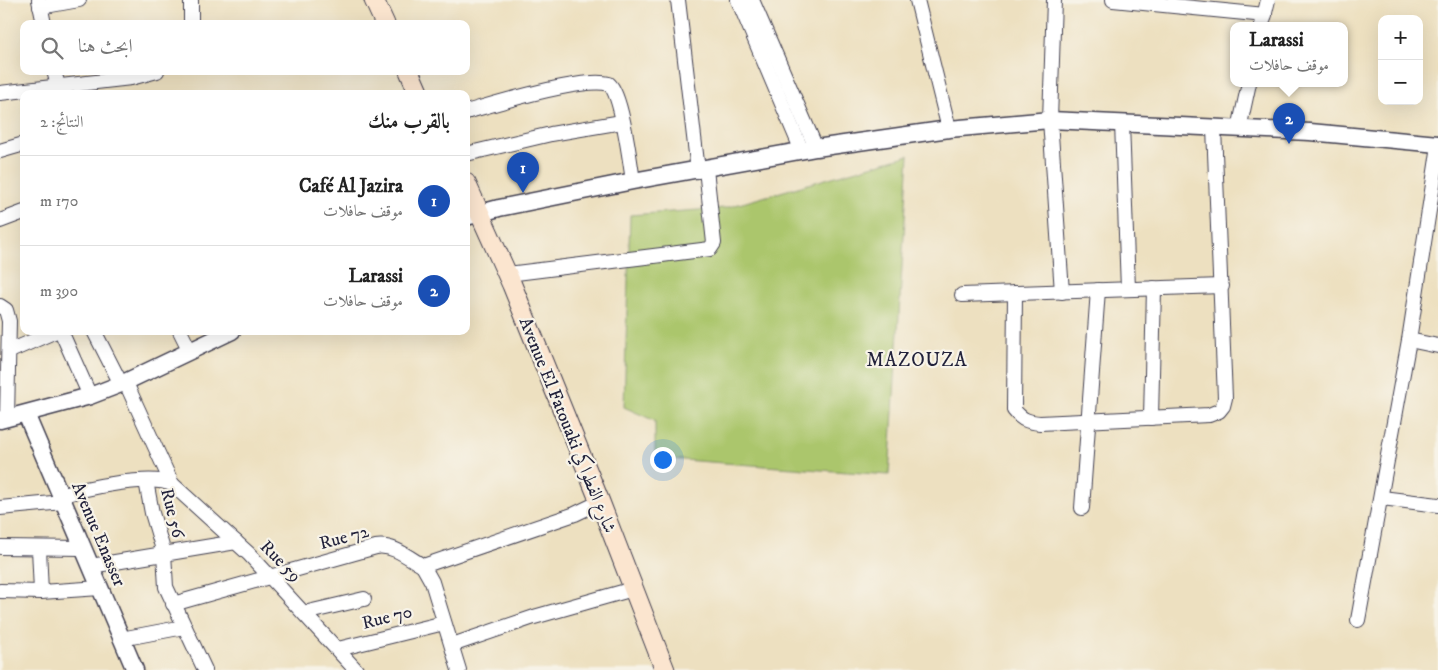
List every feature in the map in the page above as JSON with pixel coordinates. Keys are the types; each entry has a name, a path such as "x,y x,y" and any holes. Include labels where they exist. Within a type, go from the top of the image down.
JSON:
{"main road":[{"path":"374,0 384,20"},
{"path":"411,75 418,90"},
{"name":"Avenue El Fatouaki شارع الفطواكي","path":"470,199 474,215 508,274 665,670"}],"street":[{"path":"43,20 39,3 79,0"},
{"path":"191,0 191,20"},
{"path":"508,274 710,249 714,242 678,0"},
{"path":"738,0 809,149"},
{"path":"752,0 809,149"},
{"path":"917,0 950,129"},
{"path":"1054,0 1050,120 1062,292"},
{"path":"1113,0 1264,20 1268,0"},
{"path":"55,75 59,90 142,75"},
{"path":"470,111 543,91 602,82 609,84 614,91 622,122 632,181"},
{"path":"1239,129 1248,87"},
{"path":"0,93 20,92"},
{"path":"474,215 632,181 702,170 809,149 950,129 1050,120 1310,132 1438,144"},
{"path":"470,153 552,134 622,122"},
{"path":"1122,123 1128,289"},
{"path":"1015,293 1014,410 1027,422 1209,416 1219,411 1223,406 1225,351 1214,128"},
{"path":"0,151 20,145"},
{"path":"1358,620 1410,340 1438,152"},
{"path":"0,221 20,214"},
{"path":"962,295 1222,286"},
{"path":"1152,418 1154,288"},
{"path":"1082,508 1098,290"},
{"path":"0,306 6,310 9,316 10,351 4,419 90,396 123,384 224,335"},
{"path":"10,351 47,335"},
{"path":"63,335 90,396"},
{"path":"96,335 123,384 172,484"},
{"path":"182,335 190,351"},
{"path":"1410,340 1438,346"},
{"name":"Avenue Enasser","path":"26,414 135,670"},
{"path":"0,508 62,499 78,490 111,484 160,480 172,484"},
{"name":"Rue 56","path":"146,481 164,553 166,587 205,670"},
{"name":"Rue 59","path":"172,484 236,542 270,576 356,670"},
{"path":"1382,498 1438,505"},
{"path":"459,670 432,582 423,566 575,514 600,502"},
{"path":"91,566 236,542"},
{"name":"Rue 72","path":"173,604 382,546 392,548 423,566"},
{"path":"0,547 83,548"},
{"path":"39,548 40,592"},
{"path":"0,592 40,592 100,588"},
{"path":"452,645 534,617 633,589"},
{"path":"304,613 364,599"},
{"name":"Rue 70","path":"338,649 444,623"},
{"path":"122,639 184,627"}],"green space":[{"path":"909,155 889,475 655,458 655,421 624,407 630,215 725,208"}],"place":[{"name":"Larassi","path":"1289,144"},
{"name":"Café Al Jazira","path":"523,193"}],"district":[{"name":"MAZOUZA","path":"917,359"}]}
